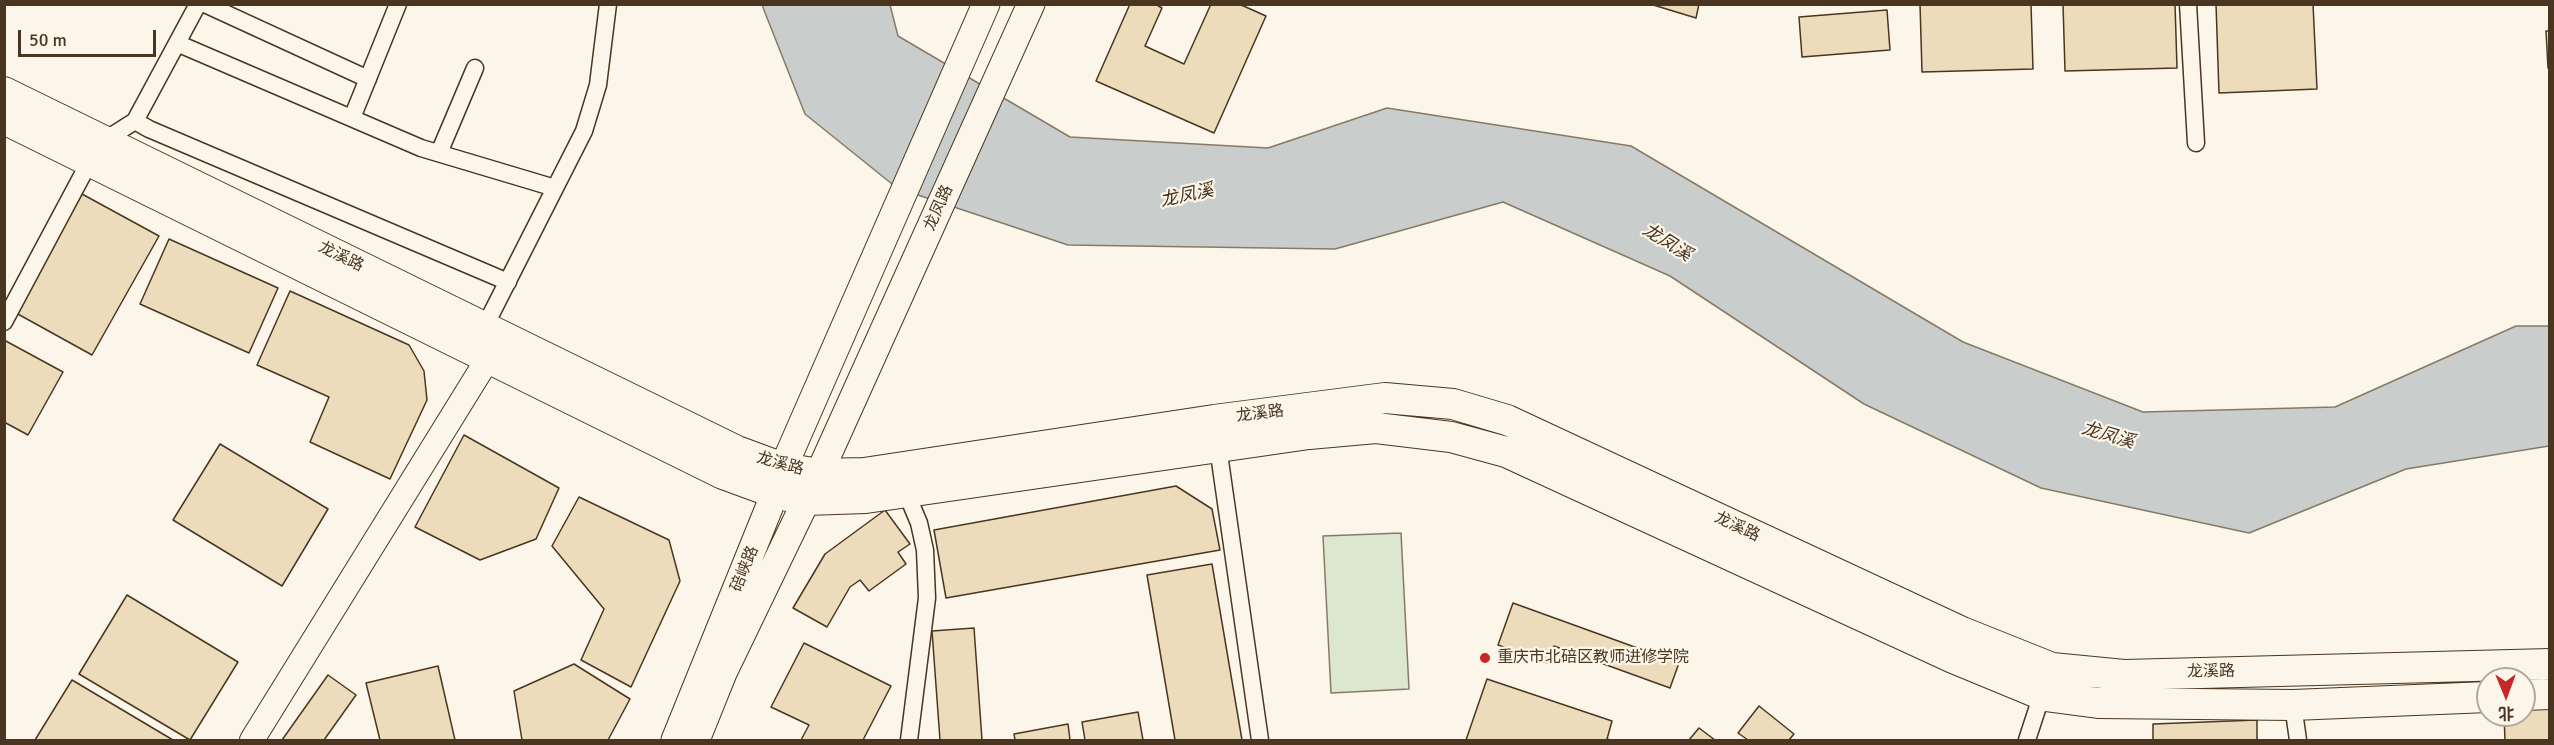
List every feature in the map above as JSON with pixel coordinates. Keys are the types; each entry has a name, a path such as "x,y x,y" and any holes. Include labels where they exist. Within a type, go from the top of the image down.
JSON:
{"highway":[{"name":"龙溪路","path":"4,92 98,150 482,344 723,474 779,480 819,474 864,473 1215,420 1385,398 1453,404 1508,420 1962,632 2047,681 2098,703 2293,705 2476,697"},
{"name":"龙溪路","path":"4,119 98,150"},
{"name":"龙溪路","path":"779,480 806,500 866,498 1309,434 1376,428 1451,437 1506,452 1953,658 2047,681 2124,675 2550,664"}],"main road":[{"name":"碚峡路","path":"675,741 813,396 986,4"},
{"name":"龙凤路","path":"848,411 1031,4"},
{"name":"碚峡路","path":"696,741 723,674 848,411"}],"street":[{"path":"4,322 98,150 135,121 179,44 198,4"},
{"path":"205,4 368,79"},
{"path":"352,118 399,4"},
{"path":"252,741 482,344 508,282 584,131 598,85 608,4"},
{"path":"2188,4 2196,142"},
{"path":"179,44 439,153 555,188"},
{"path":"439,153 475,68"},
{"path":"135,121 508,282"},
{"path":"1218,447 1260,741"},
{"path":"906,492 919,523 925,550 927,598 909,741"},
{"path":"2027,741 2047,681"},
{"path":"2293,705 2298,741"}],"green space":[{"path":"1401,533 1409,689 1331,693 1323,536"}],"water":[{"name":"龙凤溪","path":"762,5 890,5 898,36 1070,137 1268,148 1387,108 1631,146 1963,342 2143,412 2335,407 2516,326 2549,326 2549,446 2406,469 2249,533 2041,488 1864,404 1670,276 1503,202 1335,249 1068,245 897,188 805,114"}],"building":[{"path":"1130,4 1155,4 1162,8 1145,46 1184,64 1211,4 1239,4 1266,16 1214,133 1096,81"},
{"path":"1650,4 1699,4 1696,18"},
{"path":"1920,4 2031,4 2033,69 1922,72"},
{"path":"2063,4 2175,4 2177,68 2065,71"},
{"path":"2216,4 2313,4 2317,89 2219,93"},
{"path":"1887,10 1890,50 1802,57 1799,17"},
{"path":"2546,31 2550,31 2550,68 2548,68"},
{"path":"82,194 159,236 92,355 16,313"},
{"path":"169,239 278,288 249,353 140,304"},
{"path":"290,291 409,345 424,371 427,400 390,479 310,442 329,397 257,365"},
{"path":"4,340 63,372 28,435 4,422"},
{"path":"464,435 559,488 536,539 480,560 415,527"},
{"path":"220,444 328,509 282,586 173,520"},
{"path":"1176,486 1212,509 1220,550 946,598 934,530"},
{"path":"579,497 669,540 680,581 631,687 581,660 604,609 552,546"},
{"path":"885,510 910,544 898,552 906,564 869,591 860,580 850,587 827,627 793,608 825,554"},
{"path":"1212,564 1242,740 1175,740 1147,575"},
{"path":"127,595 238,662 190,740 79,674"},
{"path":"1513,603 1679,663 1670,688 1554,646 1547,663 1498,645"},
{"path":"974,628 982,740 940,740 932,631"},
{"path":"804,643 891,686 863,740 801,740 809,725 771,707"},
{"path":"574,664 630,699 608,740 522,740 514,691"},
{"path":"438,666 455,740 380,740 366,683"},
{"path":"328,675 356,695 324,740 282,740"},
{"path":"1487,679 1612,721 1607,739 1611,740 1466,740"},
{"path":"72,680 173,740 35,740"},
{"path":"2550,704 2550,740 2505,740 2504,727 2536,727 2536,705"},
{"path":"1759,706 1794,734 1789,740 1748,740 1738,733"},
{"path":"1138,712 1143,740 1085,740 1082,722"},
{"path":"2257,720 2257,740 2153,740 2153,724"},
{"path":"1068,724 1070,740 1015,740 1014,734"},
{"path":"1699,728 1715,740 1689,740"}],"place":[{"name":"重庆市北碚区教师进修学院","path":"1485,658"}]}
